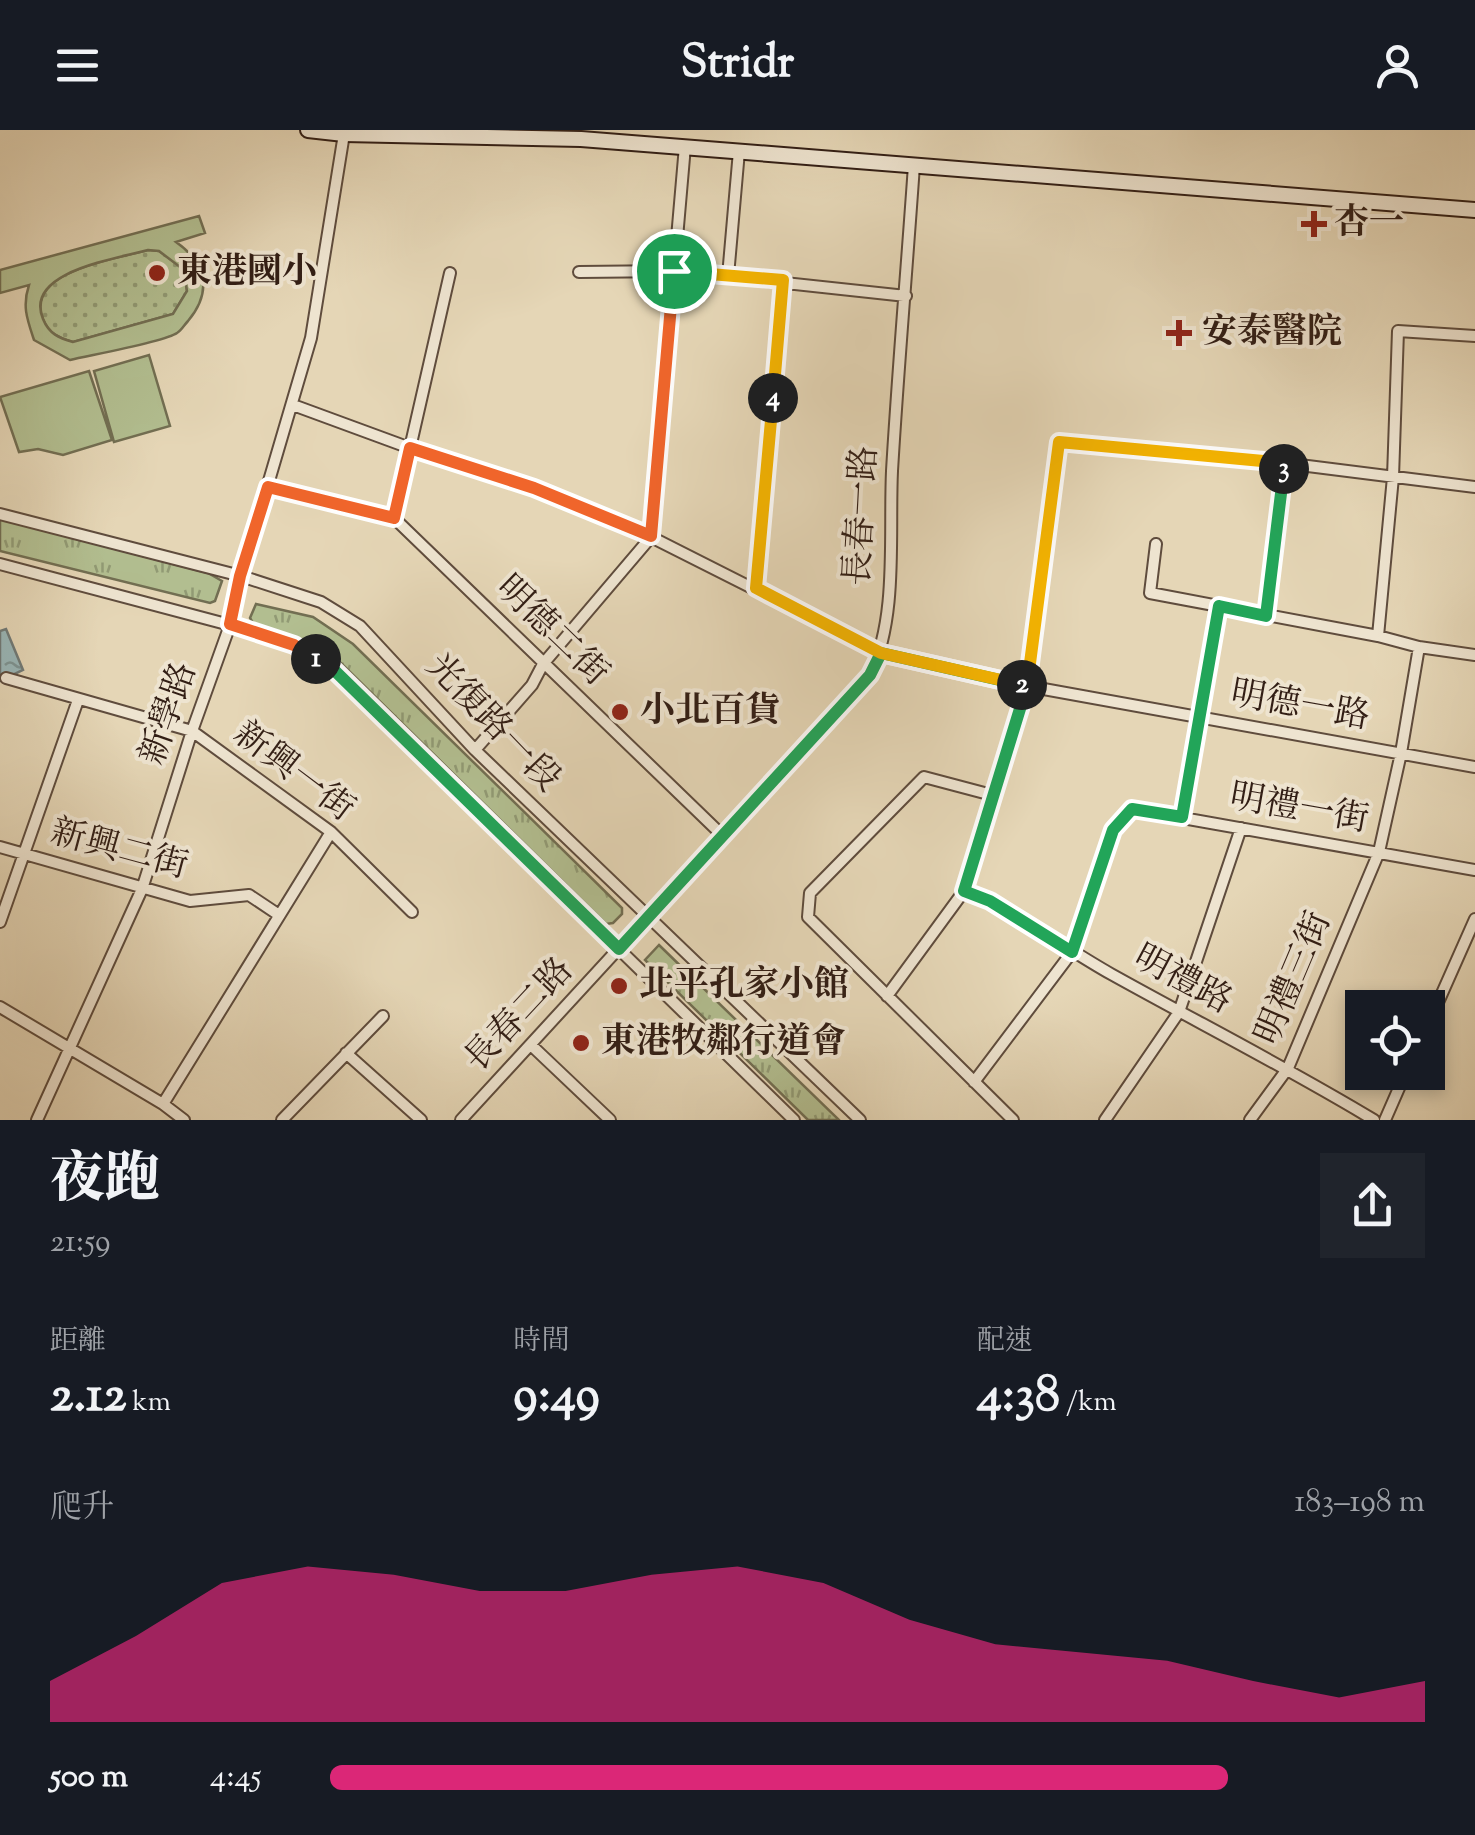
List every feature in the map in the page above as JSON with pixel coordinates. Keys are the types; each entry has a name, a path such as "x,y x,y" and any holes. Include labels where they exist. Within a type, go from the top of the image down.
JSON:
{"main road":[{"path":"308,130 685,146 1475,210"}],"street":[{"name":"新學路","path":"37,1120 142,889 230,624 240,576 293,405 318,304 344,134"},
{"path":"475,750 651,536 685,146"},
{"path":"728,276 739,151"},
{"name":"長春一路","path":"619,949 870,675 881,653 914,165"},
{"path":"579,272 674,271 906,296"},
{"path":"268,487 394,518 450,273"},
{"path":"756,588 783,280"},
{"path":"1378,636 1393,477 1398,331 1475,336"},
{"name":"明德一路","path":"293,405 534,488 651,536 881,653 1027,686 1475,766"},
{"path":"887,996 964,891 1027,686 1059,442 1284,463 1475,487"},
{"path":"1266,616 1284,463"},
{"name":"光復路一段","path":"0,514 240,576 322,602 360,626 475,750 860,1120"},
{"name":"明德二街","path":"394,518 722,835"},
{"path":"1156,544 1150,593 1378,636 1419,648 1475,655"},
{"name":"光復路一段","path":"0,564 230,624 294,645 332,668 794,1120"},
{"path":"1182,817 1219,606"},
{"name":"明禮三街","path":"1250,1120 1288,1068 1379,852 1419,648"},
{"name":"新興一街","path":"6,678 192,731 331,832 412,912"},
{"path":"0,922 78,700"},
{"path":"992,795 924,777 810,893 808,917 1013,1120"},
{"name":"明禮一街","path":"974,1082 1072,952 1113,830 1132,809 1475,870"},
{"path":"1104,1120 1179,1012 1241,828"},
{"path":"163,1104 331,832"},
{"name":"新興二街","path":"0,848 190,900 249,895 280,916"},
{"name":"明禮路","path":"964,891 990,901 1072,952 1288,1068 1374,1120"},
{"path":"1444,990 1475,919"},
{"name":"長春二路","path":"461,1120 619,949"},
{"path":"0,1007 184,1120"},
{"path":"282,1120 383,1016"},
{"path":"531,1045 610,1120"},
{"path":"346,1052 421,1120"},
{"path":"1385,1120 1398,1090"}],"green space":[{"path":"199,216 205,233 176,242 194,259 203,278 201,299 180,330 170,337 70,360 34,340 27,319 29,285 0,293 0,270","holes":["148,250 159,251 184,270 187,291 173,314 73,342 48,328 40,303 59,278 96,263"]},
{"path":"148,250 159,251 184,269 187,291 173,314 73,342 48,328 41,303 47,289 60,278 96,263"},
{"path":"149,355 170,426 114,442 94,371"},
{"path":"89,371 112,440 63,455 38,449 19,452 0,397"},
{"path":"0,519 208,573 222,581 215,601 210,603 0,551"},
{"path":"256,604 313,617 353,644 622,908 622,914 606,924 341,663 304,641 253,623 250,618"},
{"path":"659,945 839,1120 808,1120 645,960"}],"water":[{"path":"6,629 23,670 0,681 0,631"}],"place":[{"name":"杏一","path":"1314,224"},
{"name":"東港國小","path":"157,273"},
{"name":"安泰醫院","path":"1179,333"},
{"name":"小北百貨","path":"620,712"},
{"name":"北平孔家小館","path":"619,986"},
{"name":"東港牧鄰行道會","path":"581,1043"}],"route":[{"path":"674,271 651,536 534,488 410,448 394,518 268,487 240,576 230,624 294,645 332,668 619,949 870,675 881,653 1027,686 964,891 990,901 1072,952 1113,830 1132,809 1182,817 1219,606 1266,616 1284,463 1059,442 1027,686 954,670 881,653 756,588 783,280 674,271"}]}
